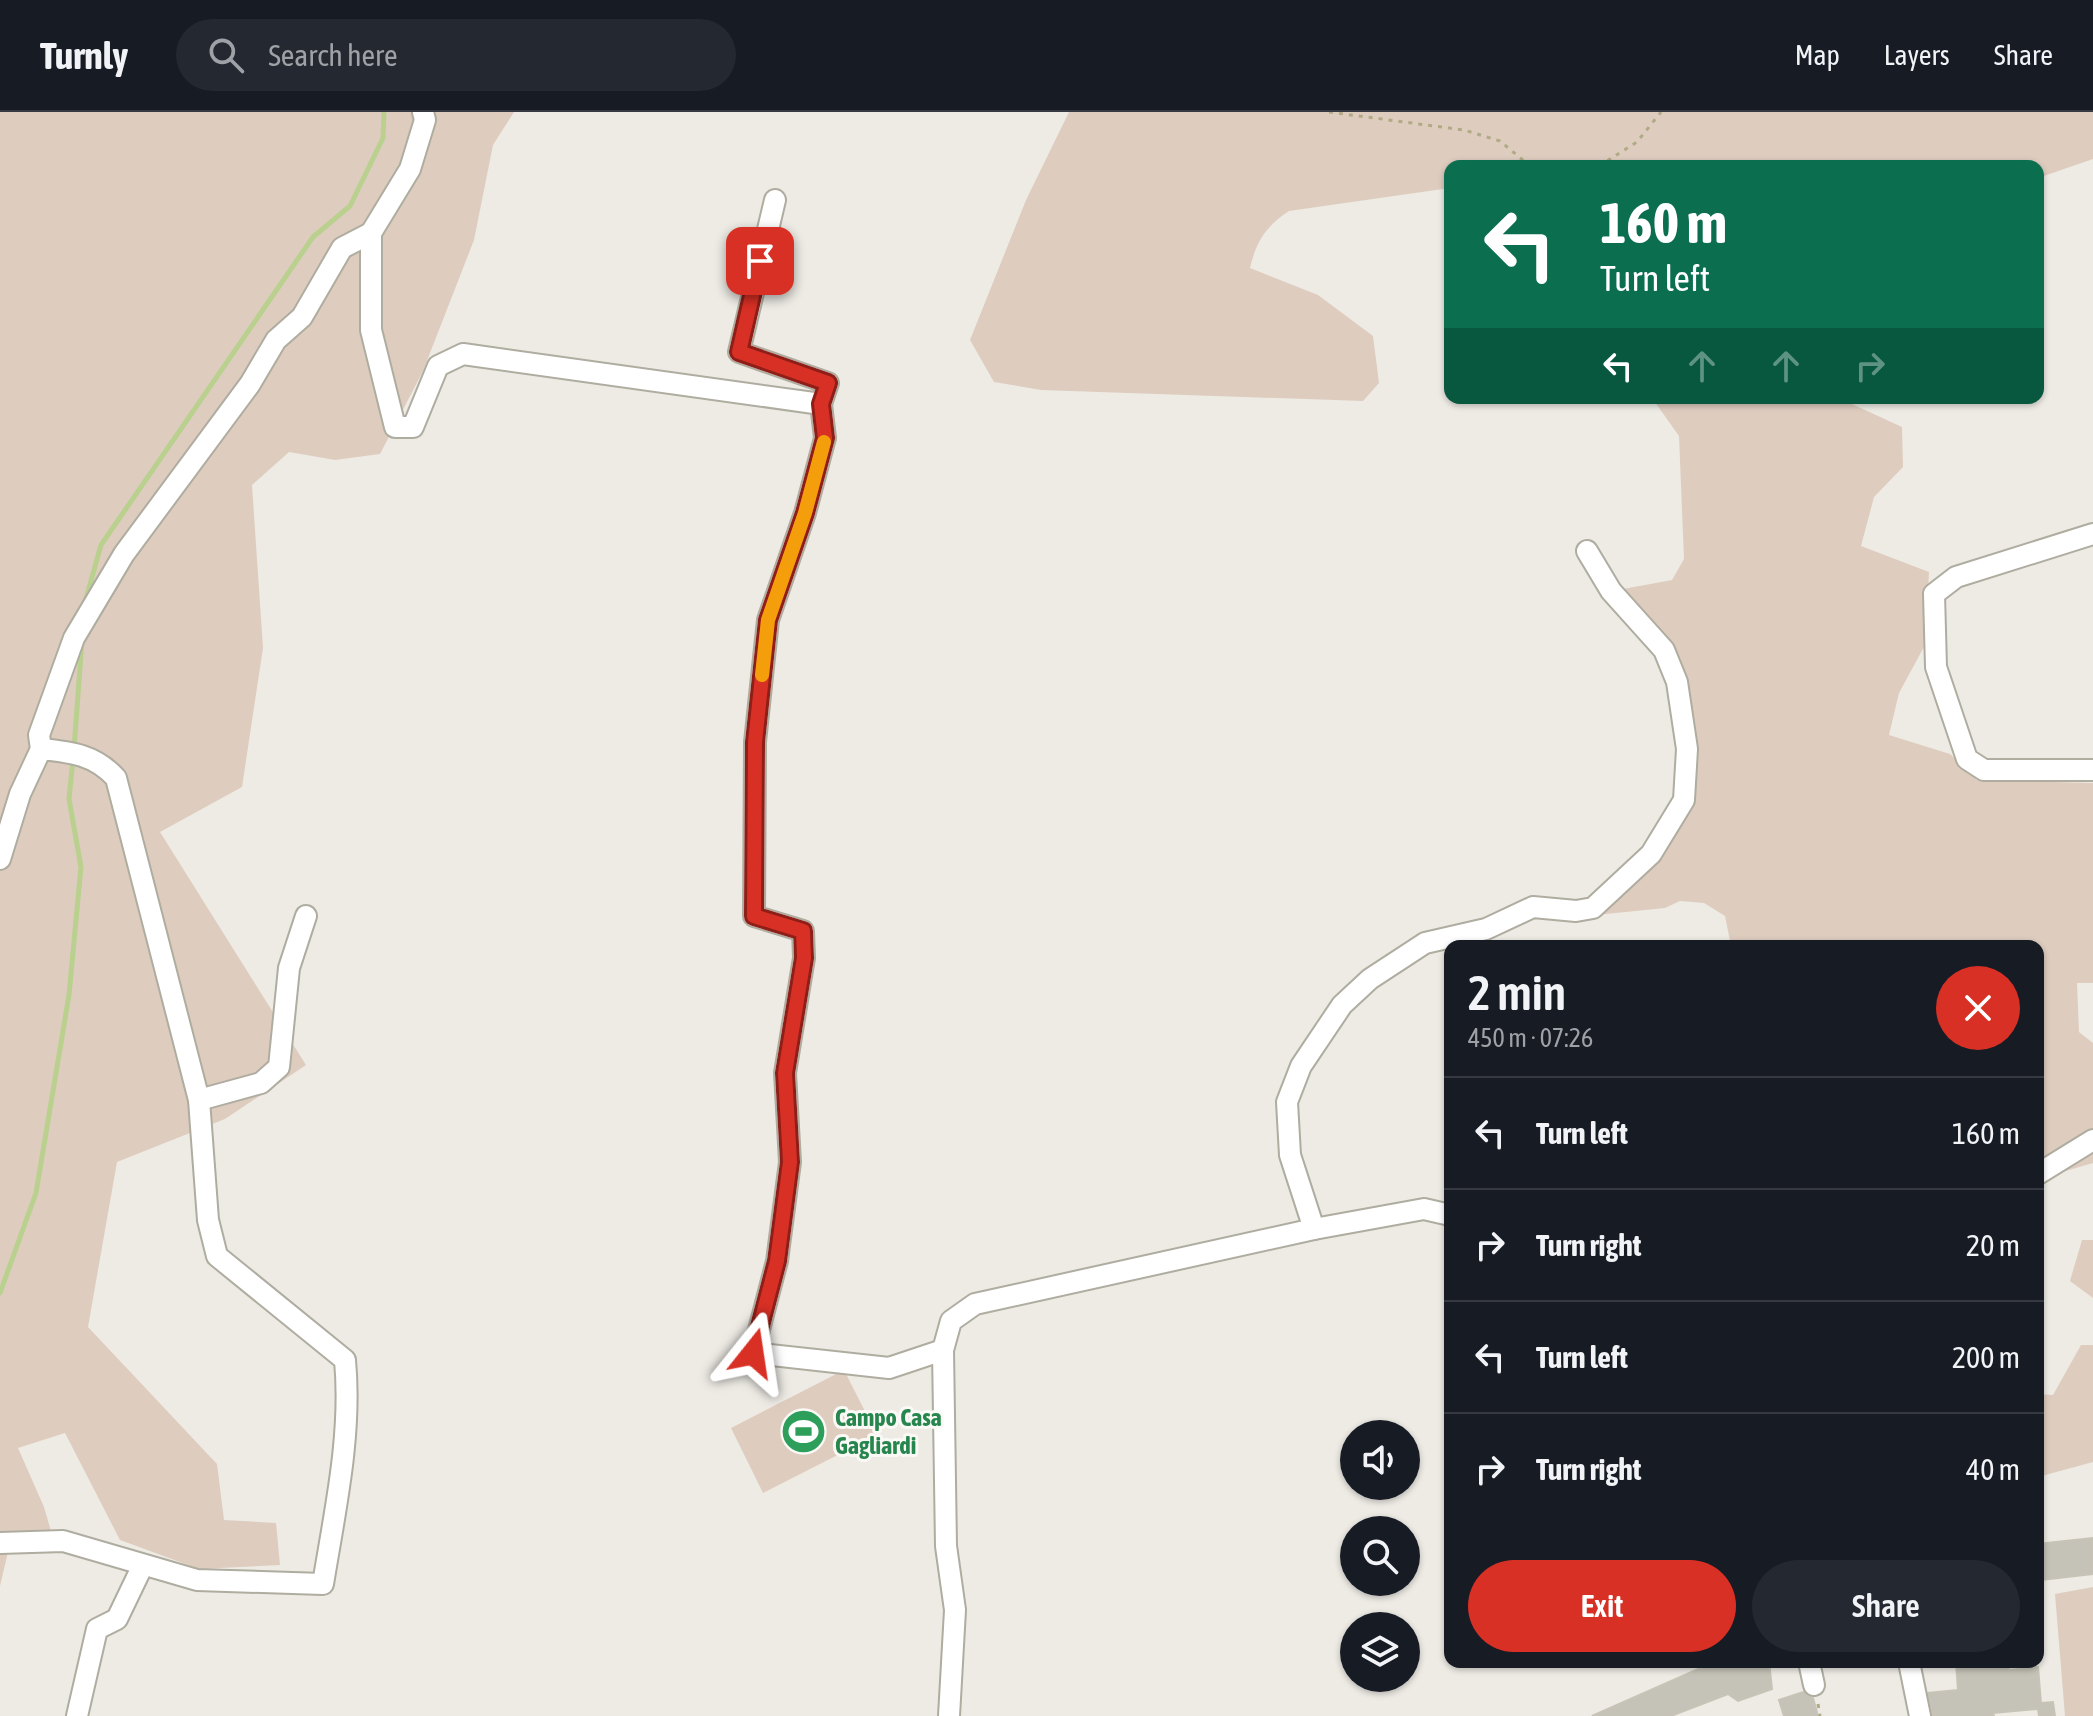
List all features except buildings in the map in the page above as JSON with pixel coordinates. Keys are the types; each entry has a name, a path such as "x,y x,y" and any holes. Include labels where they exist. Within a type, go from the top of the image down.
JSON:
{"street":[{"path":"0,1543 63,1541 142,1567 197,1580 323,1584 343,1457 348,1390 345,1360 217,1256 208,1220 199,1100 116,778 102,763 83,754 49,750 39,735 74,638 92,613 124,554 250,384 276,340 302,317 342,248 371,233 410,169 425,120 423,112"},
{"path":"775,200 739,352 828,383 821,404 825,438 805,513 768,620 755,742 754,916 803,931 804,958 785,1073 790,1162 777,1261 753,1353 889,1368 943,1350"},
{"path":"371,233 371,330 395,427 413,427 438,366 463,354 821,404"},
{"path":"2093,534 1956,577 1934,594 1936,667 1967,759 1984,770 2093,770"},
{"path":"1314,1229 1290,1155 1287,1102 1301,1066 1342,1005 1370,979 1425,943 1486,929 1533,907 1576,911 1593,908 1651,854 1684,800 1687,749 1677,682 1664,650 1611,591 1587,551"},
{"path":"0,859 20,794 49,750"},
{"path":"199,1100 261,1083 279,1067 289,968 306,916"},
{"path":"2044,1170 2093,1140"},
{"path":"949,1716 955,1610 946,1546 943,1350 951,1321 975,1304 1314,1229 1424,1209 1444,1214"},
{"path":"77,1716 97,1629 117,1619 142,1567"},
{"path":"1810,1668 1814,1685"},
{"path":"1910,1668 1920,1716"}],"path":[{"path":"1329,112 1464,130 1500,141 1523,160"},
{"path":"1608,160 1637,142 1661,112"}],"shaded area":[{"path":"0,112 514,112 493,145 474,240 423,371 380,454 335,460 289,452 252,485 263,648 242,787 160,832 306,1065 225,1119 117,1162 88,1327 217,1464 224,1520 276,1523 280,1565 199,1569 120,1540 65,1433 18,1448 44,1507 53,1538 8,1552 0,1586"},
{"path":"1069,112 2093,112 2093,159 2044,176 2044,160 1444,160 1444,189 1289,211 1263,235 1250,268 1318,295 1373,336 1379,383 1363,401 1041,390 994,382 970,340 1026,200"},
{"path":"1656,404 1852,404 1902,427 1903,467 1874,497 1861,546 1929,572 1925,645 1899,693 1889,735 1950,754 1977,780 2093,783 2093,983 2077,983 2079,1032 2093,1043 2093,1163 2044,1177 2044,940 1730,940 1725,916 1704,903 1680,901 1665,908 1596,915 1656,857 1694,770 1693,720 1687,684 1674,649 1623,589 1672,580 1684,559 1679,436"},
{"path":"2082,1240 2093,1240 2093,1298 2070,1281"},
{"path":"2081,1345 2093,1345 2093,1462 2044,1475 2044,1394 2053,1395"},
{"name":"Campo Casa Gagliardi","path":"844,1370 877,1435 763,1493 731,1428"},
{"path":"2093,1587 2093,1716 2065,1716 2055,1594"}],"waterway":[{"path":"84,606 101,545 313,237 350,206 383,138 384,112"},
{"path":"74,749 82,640"},
{"path":"0,1293 36,1193 69,995 81,867 69,799 73,759"}],"slow traffic":[{"path":"762,675 768,620 805,513 824,442"}],"place":[{"name":"Campo Casa Gagliardi","path":"804,1432"}],"route":[{"path":"753,1353 777,1261 790,1162 785,1073 804,958 803,931 754,916 755,742 768,620 805,513 825,438 821,404 828,383 739,352 760,261"}]}
